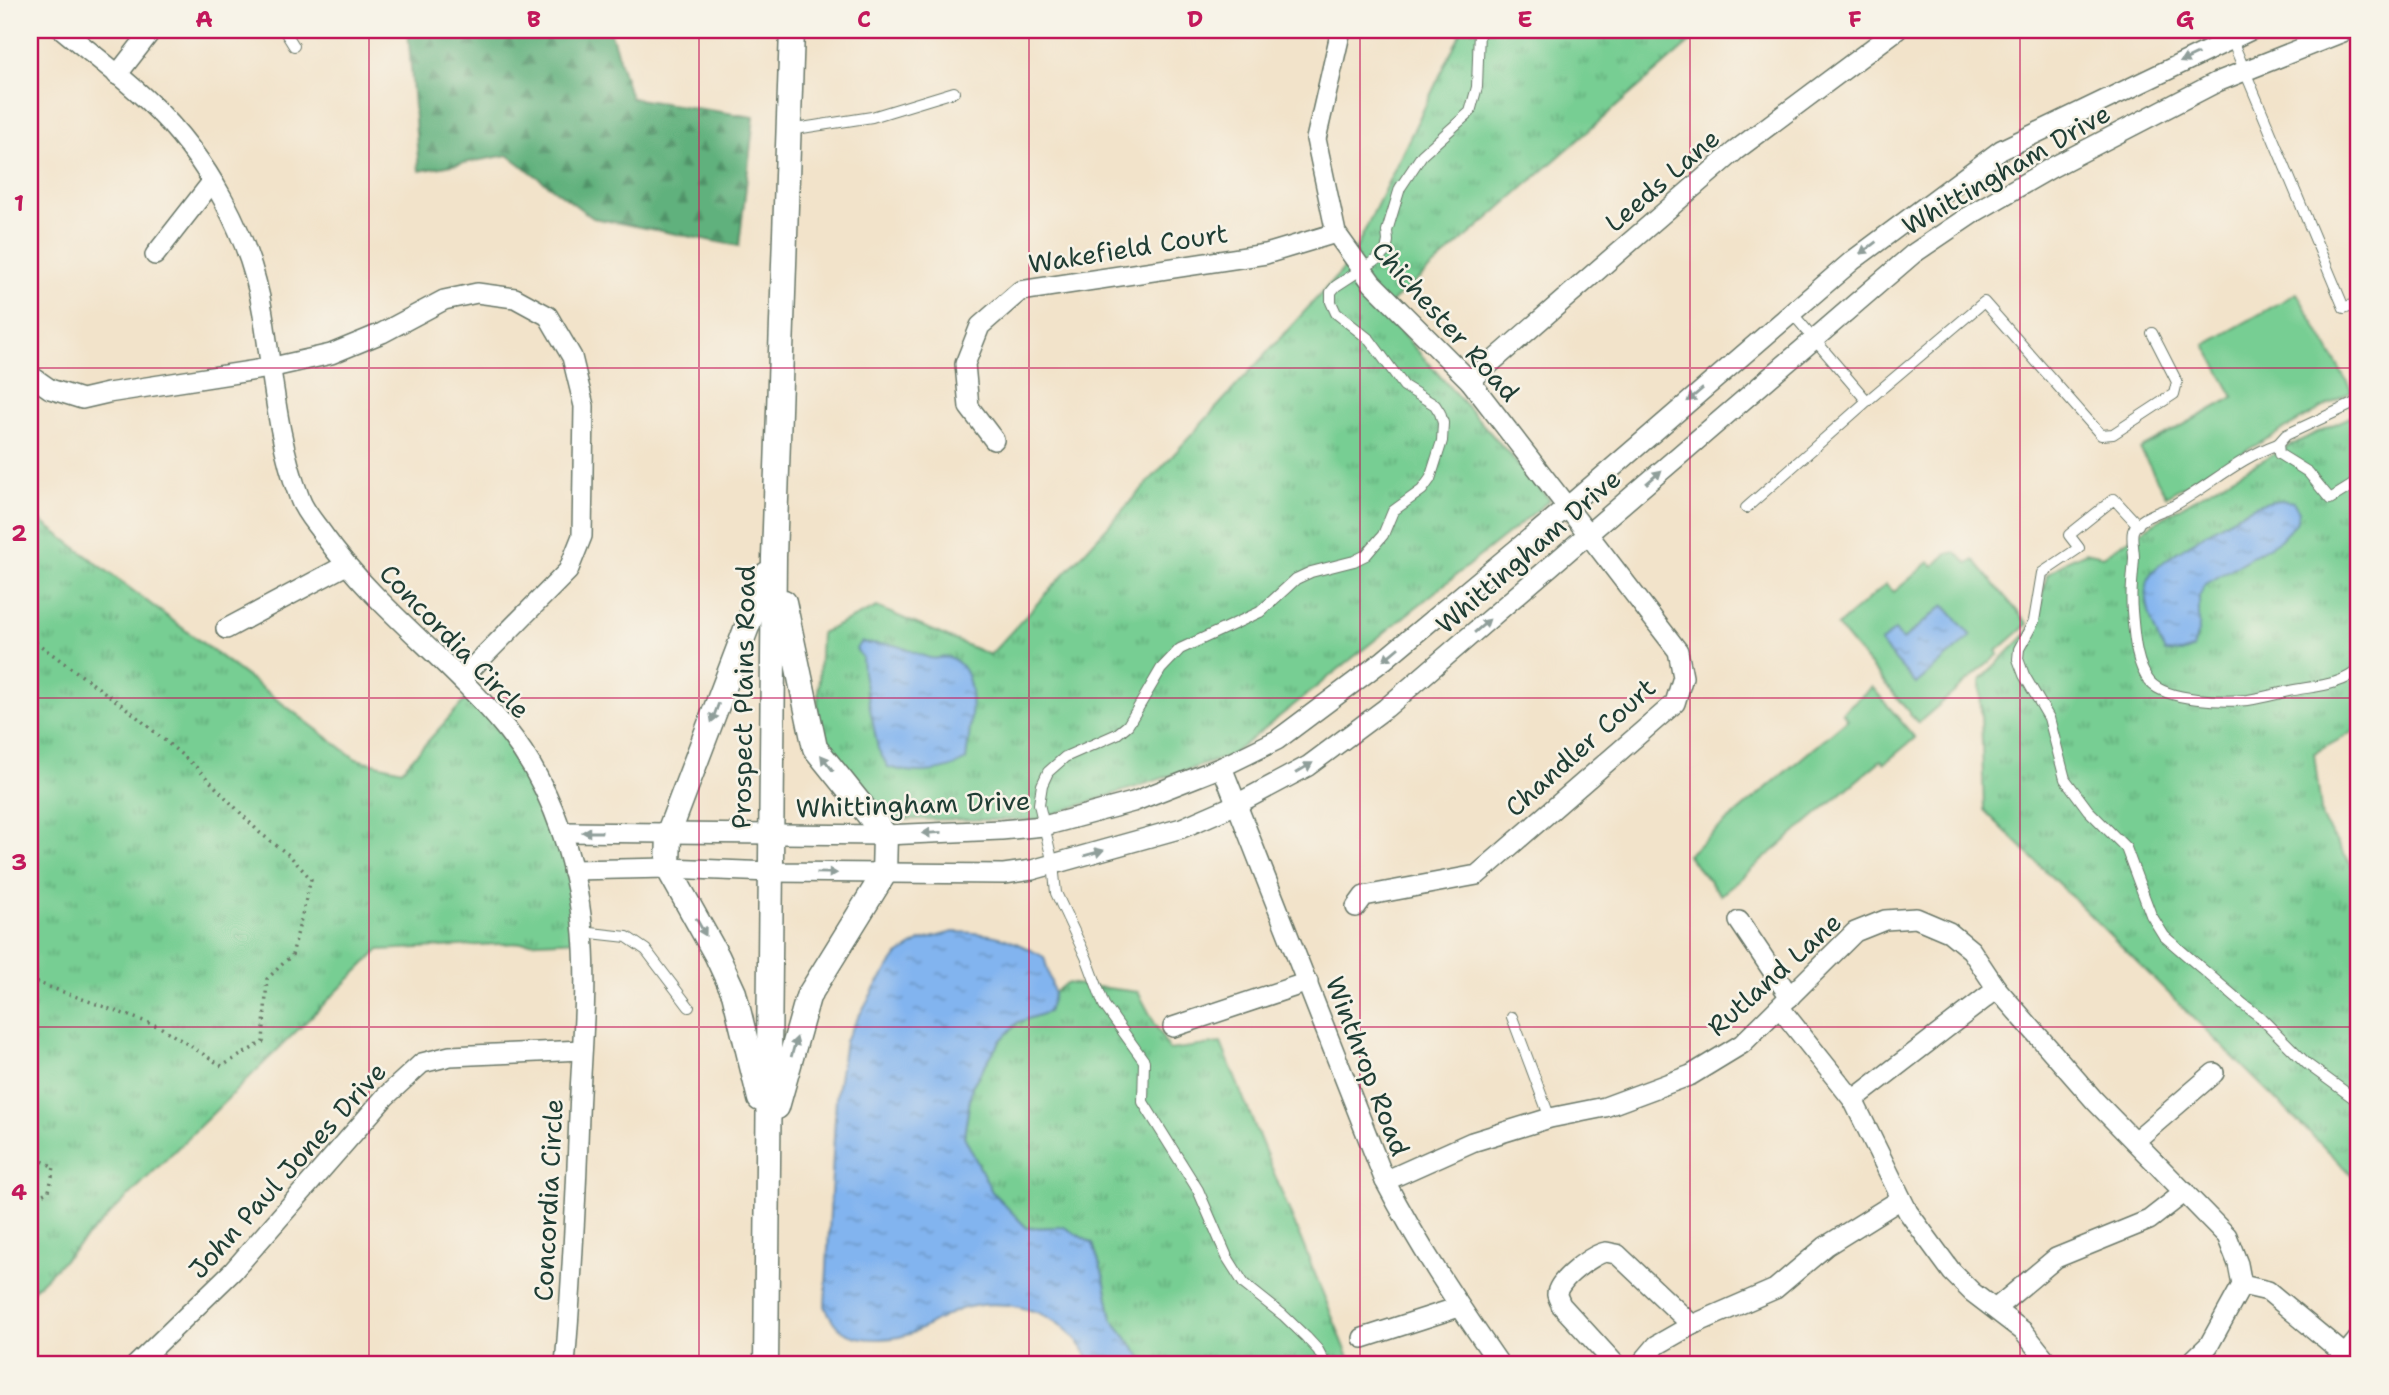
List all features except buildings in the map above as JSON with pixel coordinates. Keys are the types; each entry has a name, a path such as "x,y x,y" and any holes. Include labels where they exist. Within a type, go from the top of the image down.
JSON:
{"street":[{"name":"Concordia Circle","path":"63,30 152,104 200,161 231,214 251,264 262,311 276,412 301,503 346,565 461,679 524,753 562,832 572,870 584,948 573,1268 565,1365"},
{"path":"117,75 152,30"},
{"name":"Prospect Plains Road","path":"766,1365 774,557 792,30"},
{"name":"Chichester Road","path":"1341,30 1317,139 1336,233 1372,284 1470,381 1566,508"},
{"name":"Leeds Lane","path":"1470,381 1735,151 1897,30"},
{"name":"Whittingham Drive","path":"562,832 885,835 1044,826 1133,802 1222,767 1277,740 1363,676 1566,508 1852,261 2001,150 2251,30"},
{"name":"Whittingham Drive","path":"572,870 668,868 771,872 1004,874 1053,864 1182,828 1237,804 1308,766 1387,708 1913,254 1975,212 2050,168 2217,82 2348,30"},
{"path":"155,255 212,182"},
{"name":"Wakefield Court","path":"994,440 969,407 965,364 980,326 1020,291 1266,254 1336,233"},
{"path":"30,375 50,389 82,399 269,368 331,354 382,333 444,300 477,293 515,298 548,316 572,357 584,406 582,536 568,571 461,679"},
{"name":"Chandler Court","path":"1356,907 1364,896 1477,874 1675,703 1683,677 1678,651 1566,508"},
{"path":"769,1136 734,993 717,956 668,868 669,832 774,557"},
{"path":"769,1136 808,997 884,874 885,835 815,748 774,557"},
{"path":"226,629 346,565"},
{"name":"Winthrop Road","path":"1222,767 1385,1181 1459,1307 1500,1365"},
{"name":"Rutland Lane","path":"1385,1181 1472,1142 1550,1118 1605,1107 1691,1075 1742,1044 1855,933 1885,920 1916,918 1949,932 1971,950 1997,989 2095,1101 2227,1236 2238,1264 2242,1285"},
{"path":"1739,921 1785,1002 1853,1100 1908,1212 1952,1272 1972,1292 2023,1331 2050,1365"},
{"path":"1174,1027 1308,982"},
{"path":"1853,1100 1997,989"},
{"name":"John Paul Jones Drive","path":"136,1365 233,1271 385,1097 422,1063 450,1056 582,1050"},
{"path":"2136,1140 2214,1073"},
{"path":"1995,1309 2056,1258 2149,1220 2185,1192"},
{"path":"1640,1365 1657,1345 1692,1325 1775,1289 1826,1246 1901,1199"},
{"path":"1616,1365 1561,1305 1557,1295 1559,1285 1576,1269 1606,1251 1617,1254 1692,1325"},
{"path":"2188,1365 2209,1345 2242,1285 2268,1292 2351,1360 2359,1338"},
{"path":"1363,1338 1459,1307"}],"lane":[{"path":"285,30 294,46"},
{"path":"1326,1365 1318,1350 1306,1337 1244,1284 1227,1257 1198,1190 1143,1102 1144,1061 1104,1005 1087,959 1056,893 1053,864 1039,804 1042,785 1048,772 1065,757 1117,734 1128,725 1170,658 1192,641 1260,612 1296,579 1366,555 1383,535 1393,511 1422,490 1430,479 1443,441 1440,413 1435,405 1404,386 1370,340 1336,313 1331,302 1331,292 1386,251 1390,218 1399,188 1409,172 1437,141 1470,112 1477,86 1479,30"},
{"path":"2231,38 2344,308 2359,302"},
{"path":"789,130 872,117 954,92"},
{"path":"1746,508 1984,302 2101,435 2113,434 2175,394 2177,382 2152,333"},
{"path":"1792,313 1867,401"},
{"path":"2359,401 2286,436 2278,444 2233,466 2181,502 2142,520 2133,531 2131,596 2137,653 2151,683 2167,692 2191,698 2250,700 2344,679 2359,668"},
{"path":"2278,444 2278,454 2308,472 2330,499 2359,481"},
{"path":"2138,526 2113,499 2069,535 2079,548 2042,573 2034,621 2019,649 2018,659 2024,675 2049,718 2065,779 2076,795 2126,848 2151,915 2164,936 2259,1016 2307,1064 2359,1102"},
{"path":"582,932 627,937 646,950 689,1006"},
{"path":"1512,1017 1550,1118"}],"path":[{"path":"30,638 130,711 196,767 260,833 290,856 311,879 292,955 267,979 263,1042 222,1066 160,1027 30,980"},
{"path":"30,1155 54,1167 49,1191 30,1201"}],"green space":[{"path":"408,30 610,30 631,98 754,117 739,246 593,218 508,155 419,171"},
{"path":"1462,30 1704,30 1382,311 1550,500 1230,756 1035,820 870,819 816,746 821,633 877,607 990,655 1349,263"},
{"path":"2297,293 2352,391 2166,496 2140,449 2234,397 2205,345"},
{"path":"2359,413 2359,729 2314,753 2322,819 2359,878 2359,1182 1984,810 1980,681 2036,624 2047,575 2066,561 2086,552 2103,556 2228,479"},
{"path":"30,513 356,759 402,770 473,691 546,800 572,870 578,940 379,950 30,1293"},
{"path":"1955,552 1968,564 1974,560 2028,624 1997,651 1999,654 1918,723 1837,626 1886,584 1894,592 1929,562 1933,566 1947,554"},
{"path":"1872,687 1915,738 1885,763 1881,760 1721,895 1687,855 1848,719 1842,712"},
{"path":"1066,983 1138,992 1169,1050 1221,1043 1352,1365 1148,1365 1112,1319 1104,1278 1093,1244 1064,1227 1027,1228 992,1192 964,1137 972,1086 1000,1041 1018,1022 1048,1012 1054,993"}],"water":[{"path":"2281,500 2293,502 2299,511 2296,523 2280,540 2206,584 2199,596 2199,628 2193,649 2181,653 2165,652 2156,634 2147,603 2151,574 2185,547 2237,516 2260,504"},
{"path":"1944,605 1971,636 1916,684 1880,643 1895,630 1903,640"},
{"path":"862,642 894,645 930,658 948,657 961,665 971,689 972,704 966,760 948,768 928,772 888,767 878,749 862,657 856,649"},
{"path":"953,932 1001,937 1044,957 1054,993 1048,1012 1018,1022 1000,1041 972,1086 964,1136 992,1192 1027,1228 1064,1227 1093,1244 1104,1278 1112,1319 1148,1365 1091,1365 1070,1333 1055,1321 1019,1307 999,1304 961,1309 909,1334 870,1339 841,1330 825,1306 836,1098 845,1041 877,984 898,955 920,941"}]}
